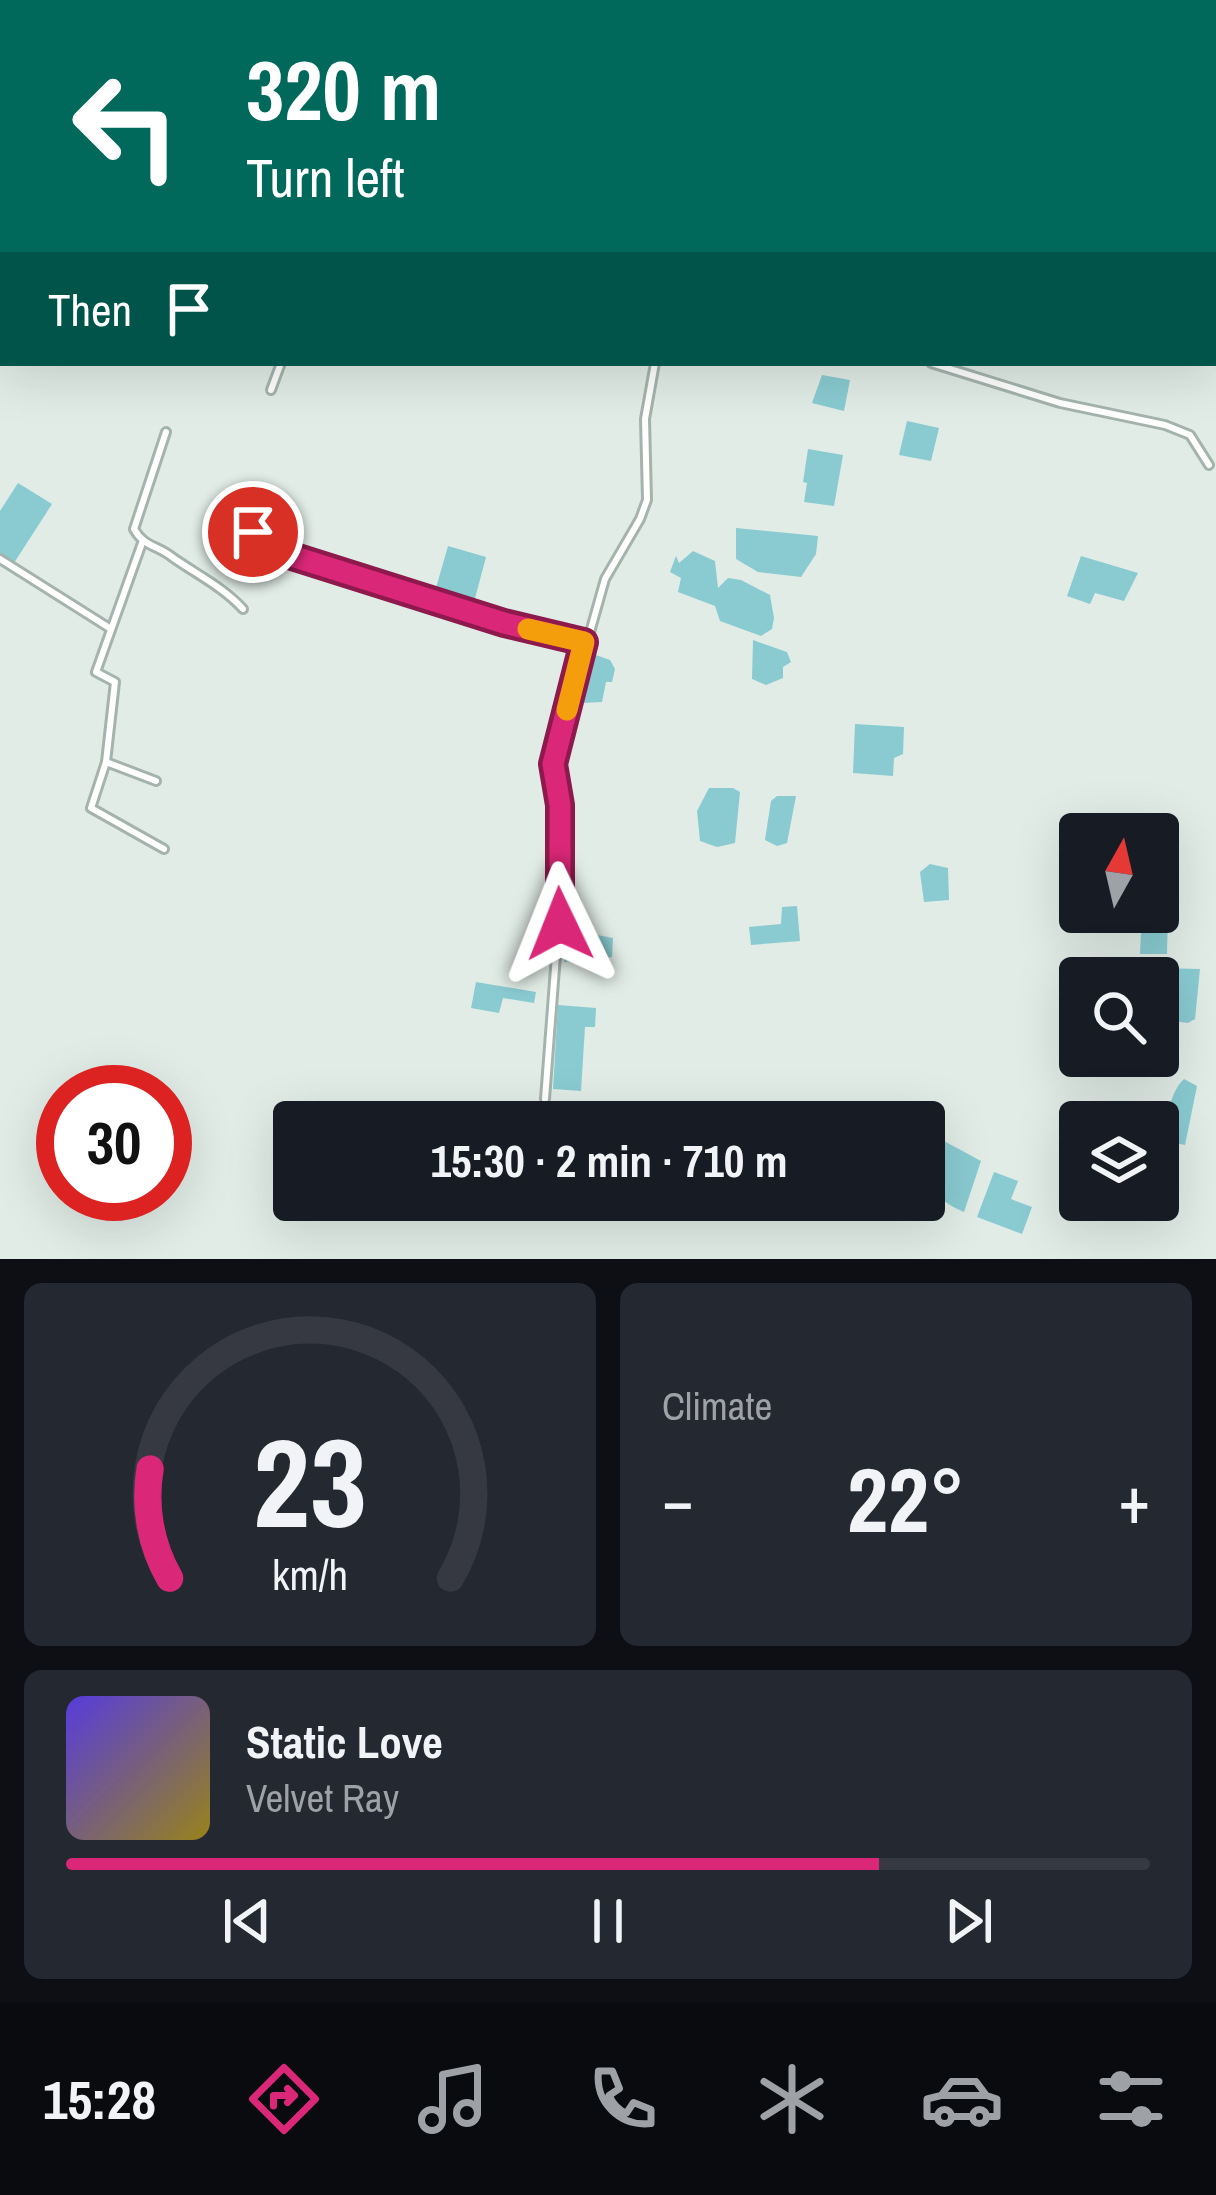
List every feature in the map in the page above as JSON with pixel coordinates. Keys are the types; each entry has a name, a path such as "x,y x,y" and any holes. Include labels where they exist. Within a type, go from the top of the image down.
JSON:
{"street":[{"path":"271,390 280,366"},
{"path":"545,1099 561,890 560,805 553,764 605,579 647,500 645,419 654,366"},
{"path":"941,366 1060,403 1165,425 1190,435 1210,465"},
{"path":"166,432 134,529 142,543 170,554 194,574 225,589 243,608"},
{"path":"253,532 295,557 504,623 584,642"},
{"path":"142,543 96,672 116,682 106,762 91,808 164,849"},
{"path":"0,559 111,629"},
{"path":"106,762 156,782"}],"water":[{"path":"822,375 850,380 844,411 812,403"},
{"path":"907,421 939,428 931,461 899,455"},
{"path":"808,449 843,455 834,506 804,502"},
{"path":"18,483 52,504 14,563 0,554 0,511"},
{"path":"736,528 818,536 816,554 801,577 758,572 736,559"},
{"path":"448,546 486,557 473,606 434,595"},
{"path":"693,551 715,561 718,588 728,578 770,595 772,629 761,636 720,621 715,606 678,592 681,578 670,572 676,556 679,563"},
{"path":"1081,556 1138,573 1124,601 1095,593 1090,604 1067,596"},
{"path":"753,640 787,652 791,662 783,667 783,678 766,685 752,679"},
{"path":"586,656 610,660 615,669 612,682 606,682 602,702 582,703 578,698"},
{"path":"855,724 904,727 903,754 894,758 893,776 853,773"},
{"path":"709,788 740,792 735,843 717,847 700,841 697,811"},
{"path":"777,796 796,796 787,843 777,846 765,840 771,801"},
{"path":"930,864 948,868 949,900 924,902 920,872"},
{"path":"797,906 800,941 751,945 749,927 781,924 782,907"},
{"path":"1141,933 1167,933 1167,954 1140,954"},
{"path":"592,934 613,938 612,957 564,962 568,938"},
{"path":"1179,969 1200,969 1195,1019 1179,1022"},
{"path":"476,982 536,992 534,1003 503,998 499,1013 471,1008"},
{"path":"558,1005 596,1008 595,1027 585,1027 581,1091 553,1089"},
{"path":"1184,1079 1197,1086 1185,1145 1179,1144 1179,1101 1172,1101"},
{"path":"945,1142 981,1161 964,1212 945,1201"},
{"path":"994,1172 1018,1181 1011,1199 1032,1207 1022,1234 977,1217"}],"slow traffic":[{"path":"528,629 584,642 567,710"}],"route":[{"path":"253,532 295,557 504,623 584,642 553,764 560,805 560,924"}]}
